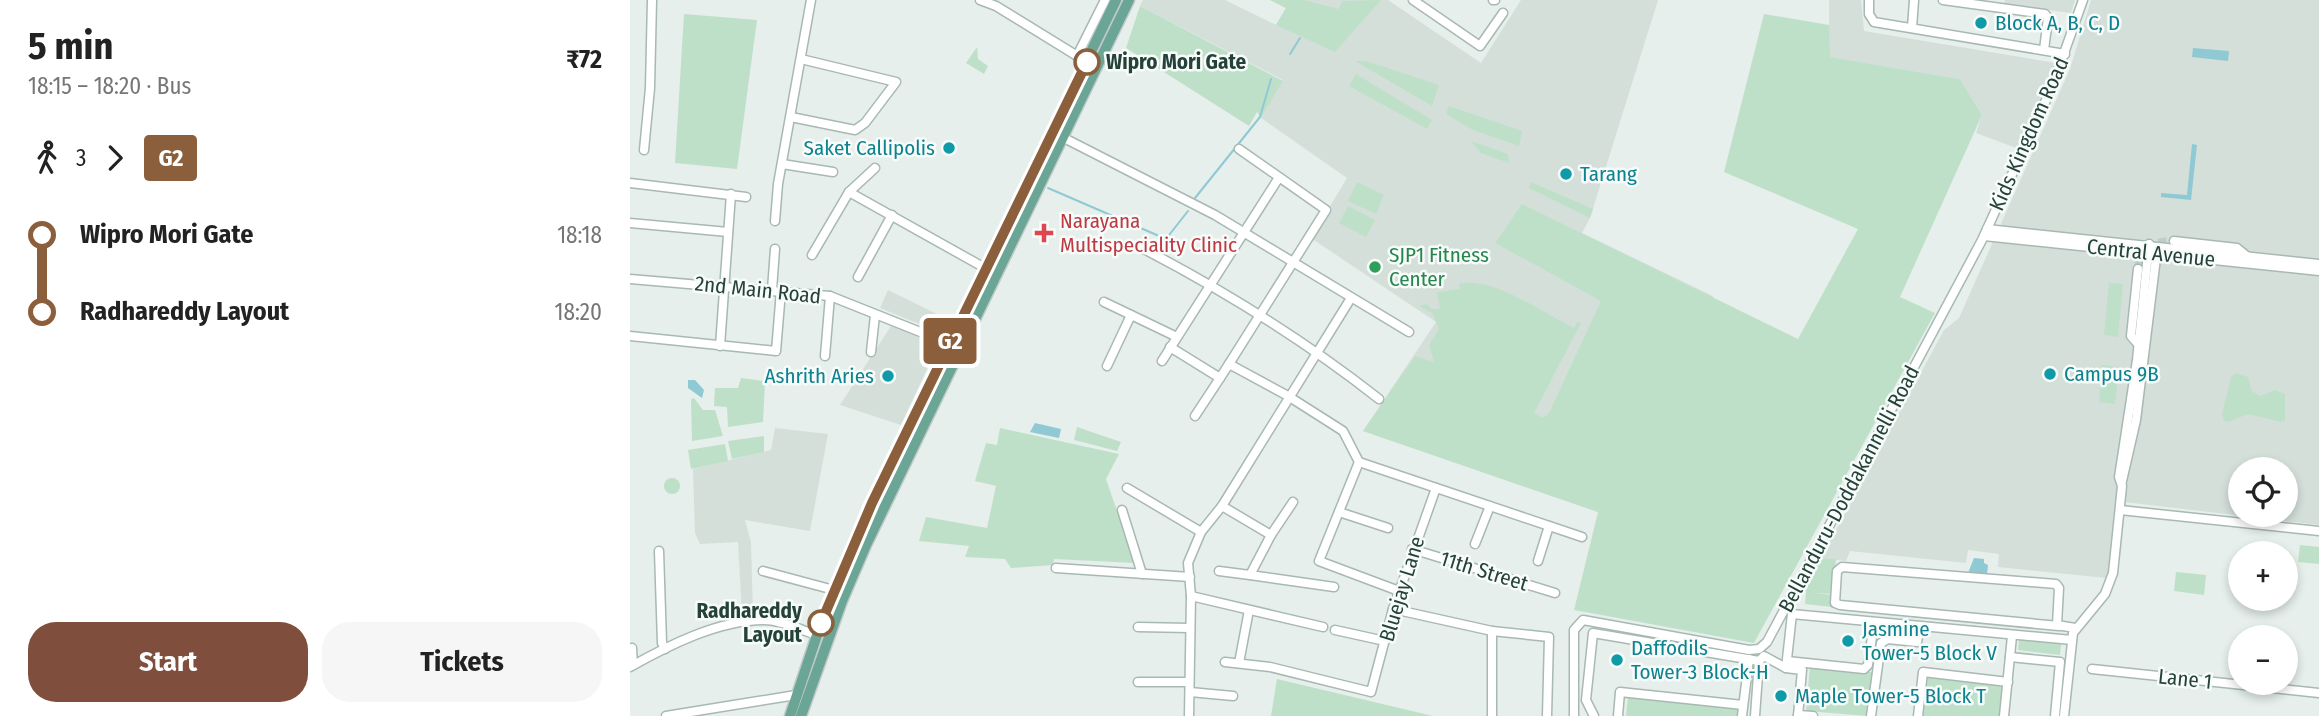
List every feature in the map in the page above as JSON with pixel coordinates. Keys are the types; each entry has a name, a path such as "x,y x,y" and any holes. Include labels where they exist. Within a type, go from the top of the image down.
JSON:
{"main road":[{"path":"790,716 834,590 948,345 1116,0"},
{"path":"801,716 856,567 1129,0"}],"street":[{"path":"644,150 650,88 652,0"},
{"path":"775,221 782,164 811,0"},
{"path":"980,0 996,6 1087,62"},
{"path":"1077,56 1105,0"},
{"path":"1413,0 1480,46 1503,13"},
{"path":"1869,0 1869,14 1874,22 2066,54"},
{"path":"1912,28 1914,0"},
{"path":"1943,0 1995,3 2047,15 2044,50"},
{"name":"Kids Kingdom Road","path":"1985,232 2066,54 2082,0"},
{"path":"791,117 855,130 865,123 896,82 801,59"},
{"path":"1064,138 1242,232 1409,332"},
{"path":"1195,416 1326,210 1278,179 1239,149"},
{"path":"782,164 833,172"},
{"path":"811,255 849,192 875,168"},
{"path":"1162,361 1278,179"},
{"path":"630,183 746,197"},
{"path":"849,192 985,268"},
{"path":"720,346 731,194"},
{"path":"858,277 892,215"},
{"path":"630,223 728,232"},
{"name":"Central Avenue","path":"1985,232 2319,264"},
{"name":"Bellanduru-Doddakannelli Road","path":"1753,716 1762,659 1771,646 1767,642 1985,232"},
{"path":"2174,241 2237,248 2248,257"},
{"path":"1140,247 1210,283 1318,351 1379,399"},
{"path":"630,336 776,351 775,249"},
{"path":"2141,356 2138,344 2153,249"},
{"path":"2064,716 2075,628 2105,594 2110,583 2120,510 2122,481 2119,477 2141,356 2153,249"},
{"name":"Central Avenue","path":"2153,249 2319,271"},
{"path":"2138,269 2131,336 2138,344"},
{"name":"2nd Main Road","path":"630,278 830,296 958,351"},
{"path":"825,356 830,296"},
{"path":"1189,716 1191,596 1188,563 1200,533 1222,506 1351,298"},
{"path":"1104,302 1177,337"},
{"path":"871,352 875,315"},
{"path":"1107,366 1131,315"},
{"path":"1170,347 1220,378"},
{"path":"1229,364 1288,396 1343,431 1359,462 1582,537"},
{"path":"1359,462 1319,558 1320,564 1399,591"},
{"path":"1127,488 1200,533"},
{"name":"Bluejay Lane","path":"1239,663 1270,667 1371,692 1393,609 1436,488"},
{"path":"1250,575 1271,535 1293,502"},
{"path":"1222,506 1271,535"},
{"path":"1475,544 1490,506"},
{"path":"1122,510 1143,574"},
{"path":"2120,510 2319,531"},
{"path":"1339,512 1388,528"},
{"path":"1538,561 1549,526"},
{"name":"11th Street","path":"1412,550 1555,593"},
{"path":"659,551 662,643 665,649"},
{"path":"2059,626 2059,588 2056,584 1842,567 1837,571 1835,603 1840,605 2075,628"},
{"path":"1056,568 1190,577"},
{"path":"763,571 834,590"},
{"path":"1219,571 1334,587"},
{"path":"1191,596 1323,627"},
{"path":"1393,609 1492,631 1549,637 1547,716"},
{"path":"1225,662 1239,663 1250,610"},
{"path":"1786,665 1792,614 2072,640"},
{"path":"632,648 631,666 711,630 764,620 817,635"},
{"path":"1574,716 1574,630 1583,620 1749,650 1759,649 1767,642"},
{"path":"1786,665 1864,669 1868,665 1874,623"},
{"path":"1138,627 1190,628"},
{"path":"1871,716 1881,643 1888,639 1917,642 1920,627"},
{"path":"1335,630 1385,641"},
{"path":"1492,631 1492,716"},
{"path":"1594,716 1586,700 1593,633 1762,659 1802,670 1798,715 1813,716"},
{"path":"2004,716 2012,636"},
{"path":"2010,657 2060,662 2054,716"},
{"path":"1742,716 1749,659"},
{"name":"Lane 1","path":"2092,669 2319,693"},
{"path":"1918,716 1923,672 2008,682"},
{"path":"1138,682 1189,682"},
{"path":"1190,692 1233,696"},
{"path":"1618,716 1620,692 1743,705"},
{"path":"666,716 796,695"}],"shaded area":[{"path":"1143,0 1225,0 1276,25 1286,8 1270,0 1388,0 1481,63 1521,0 1658,0 1590,218 1582,233 1713,296 1598,512 1363,431 1436,322 1311,238 1347,178 1261,118 1283,80 1140,6"},
{"path":"1829,0 1861,0 1864,31 2056,63 2019,149 1976,133 1982,115 1960,79 1829,57"},
{"path":"2005,0 2075,0 2071,13 2004,4"},
{"path":"2091,0 2319,0 2319,525 2298,523 2298,457 2228,457 2228,514 2124,502 2116,579 1998,567 1999,554 1968,550 1966,563 1850,551 1846,561 1821,558 1944,330 1959,318 2070,69"},
{"path":"888,290 939,315 934,330 880,308"},
{"path":"891,326 938,345 901,425 840,405"},
{"path":"775,428 828,434 810,531 745,520 751,542 753,615 742,615 738,542 700,544 695,533 693,469 771,450"}],"green space":[{"path":"1270,0 1304,0 1339,9 1342,1 1381,0 1335,52 1276,25 1286,8"},
{"path":"1140,6 1283,81 1261,118 1257,112 1249,126 1126,48"},
{"path":"684,14 757,20 737,169 675,163"},
{"path":"1764,14 1829,25 1830,57 1960,79 1982,115 1900,297 1935,313 1754,643 1574,610 1598,512 1363,431 1415,356 1434,362 1429,345 1439,329 1433,314 1419,306 1427,304 1432,309 1440,309 1437,292 1460,289 1459,284 1471,282 1517,297 1574,328 1577,322 1581,323 1534,413 1543,418 1549,413 1601,301 1495,243 1522,204 1798,339 1858,229 1724,172"},
{"path":"977,47 978,59 988,66 984,74 966,63"},
{"path":"1355,61 1366,61 1439,85 1432,106"},
{"path":"1356,74 1432,120 1427,129 1349,86"},
{"path":"1449,106 1522,131 1519,146 1473,130 1446,114"},
{"path":"1471,141 1508,154 1509,163 1481,153"},
{"path":"1357,182 1384,195 1376,214 1348,201"},
{"path":"1531,182 1593,209 1590,218 1529,188"},
{"path":"1348,206 1375,220 1366,237 1339,223"},
{"path":"2109,283 2123,284 2118,337 2104,335"},
{"path":"2102,365 2119,367 2115,404 2099,402"},
{"path":"2236,373 2248,377 2252,391 2260,396 2275,390 2285,394 2285,421 2248,414 2224,421 2222,414 2231,377"},
{"path":"741,378 765,381 763,422 728,427 727,407 714,406 715,388 738,388"},
{"path":"694,398 703,410 715,410 723,436 692,441 691,399"},
{"path":"1077,427 1121,442 1117,451 1074,440"},
{"path":"1000,428 1119,454 1106,479 1135,563 1054,559 1053,565 1011,568 1005,559 965,557 969,546 919,541 926,517 987,528 996,486 975,481 986,443 997,445"},
{"path":"764,436 764,452 732,459 728,441"},
{"path":"725,444 728,461 691,469 688,450"},
{"path":"672,478 680,486 672,494 664,486"},
{"path":"2300,545 2319,547 2319,564 2298,562"},
{"path":"1821,558 1836,559 1833,594 1814,593 1833,595 1832,607 1805,604 1806,592 1801,591"},
{"path":"2176,572 2206,575 2204,595 2174,591"},
{"path":"2019,640 2061,644 2060,655 2018,650"},
{"path":"1810,666 1872,672 1868,716 1806,711"},
{"path":"1928,676 2004,685 2001,716 1923,716"},
{"path":"1277,679 1433,716 1271,716"},
{"path":"1628,696 1739,707 1738,716 1626,716"}],"water":[{"path":"2193,48 2229,51 2228,61 2192,57"},
{"path":"2192,144 2197,145 2191,200 2161,197 2161,193 2187,195"},
{"path":"688,380 695,380 704,390 702,398 688,388"},
{"path":"1035,423 1061,429 1059,438 1030,432"},
{"path":"1974,558 1984,559 1984,563 1988,565 1987,575 1968,573"}],"waterway":[{"path":"1290,54 1300,38"},
{"path":"1195,198 1260,117 1271,79"},
{"path":"1048,188 1166,239 1188,211"}],"tunnel":[{"path":"2138,269 2141,256 2149,247 2174,241"}],"bus line":[{"name":"G2","path":"821,623 872,503 1087,62"}],"place":[{"name":"Block A, B, C, D","path":"1981,23"},
{"name":"Wipro Mori Gate","path":"1087,62"},
{"name":"Saket Callipolis","path":"949,148"},
{"name":"Tarang","path":"1566,174"},
{"name":"Narayana Multispeciality Clinic","path":"1044,233"},
{"name":"SJP1 Fitness Center","path":"1375,267"},
{"name":"Campus 9B","path":"2050,374"},
{"name":"Ashrith Aries","path":"888,376"},
{"name":"Radhareddy Layout","path":"821,623"},
{"name":"Jasmine Tower-5 Block V","path":"1848,641"},
{"name":"Daffodils Tower-3 Block-H","path":"1617,660"},
{"name":"Maple Tower-5 Block T","path":"1781,696"}]}
